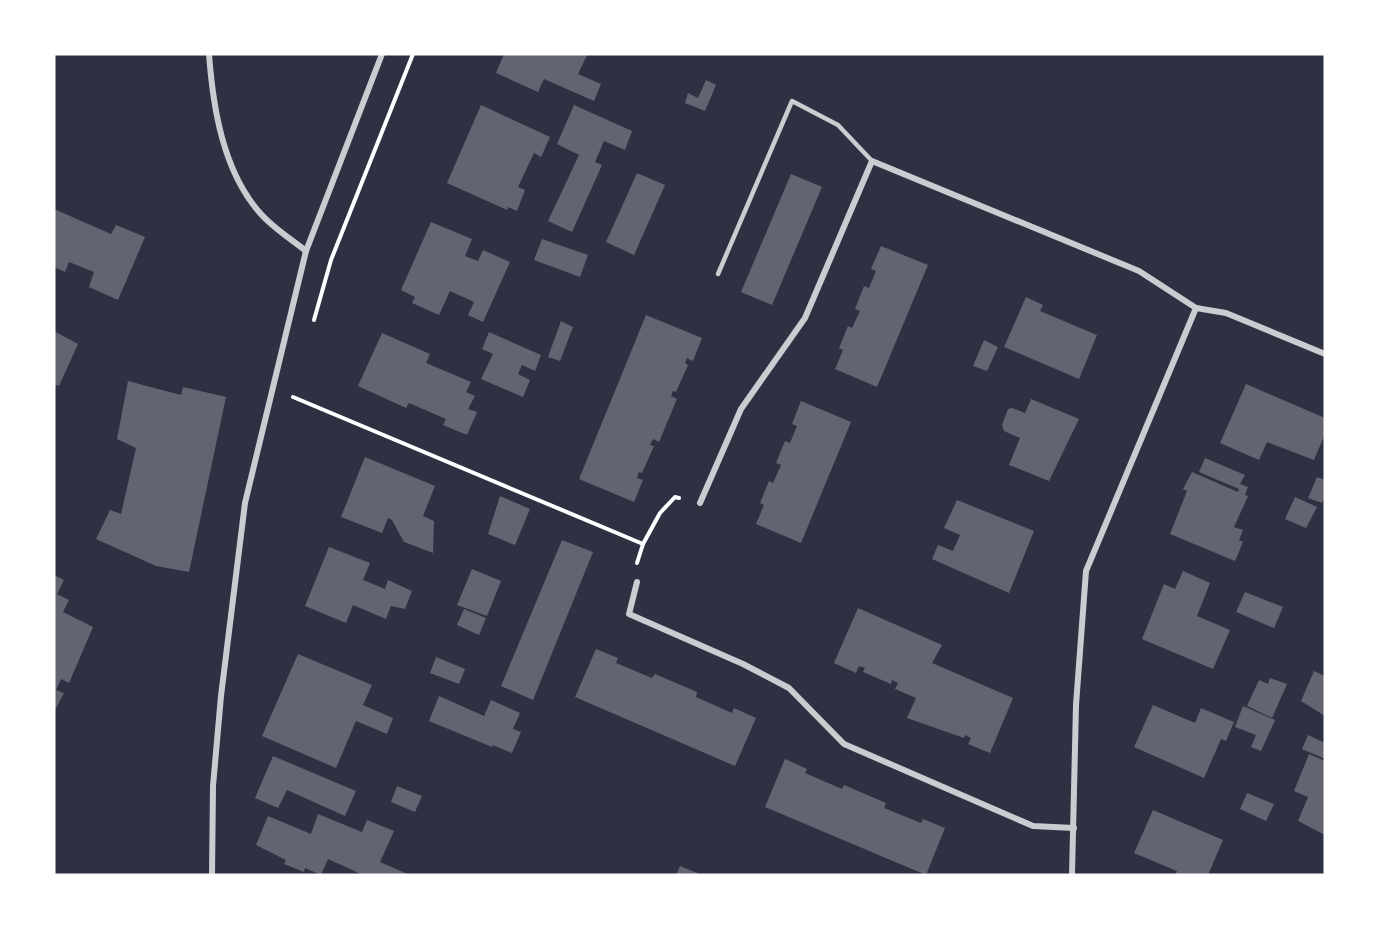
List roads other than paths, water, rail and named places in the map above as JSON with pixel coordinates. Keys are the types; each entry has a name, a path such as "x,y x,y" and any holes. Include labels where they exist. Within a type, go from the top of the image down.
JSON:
{"street":[{"path":"209,54 216,116 244,190 267,220 306,251"},
{"path":"212,875 213,786 221,696 245,503 306,251 382,54"},
{"path":"700,503 741,409 806,318 872,161 1139,271 1196,308 1226,313 1325,354"},
{"path":"1072,875 1076,705 1086,571 1196,308"},
{"path":"637,582 629,614 743,664 789,688 844,744 1033,826 1074,828"}],"lane":[{"path":"718,273 792,101 838,125 872,161"}]}
